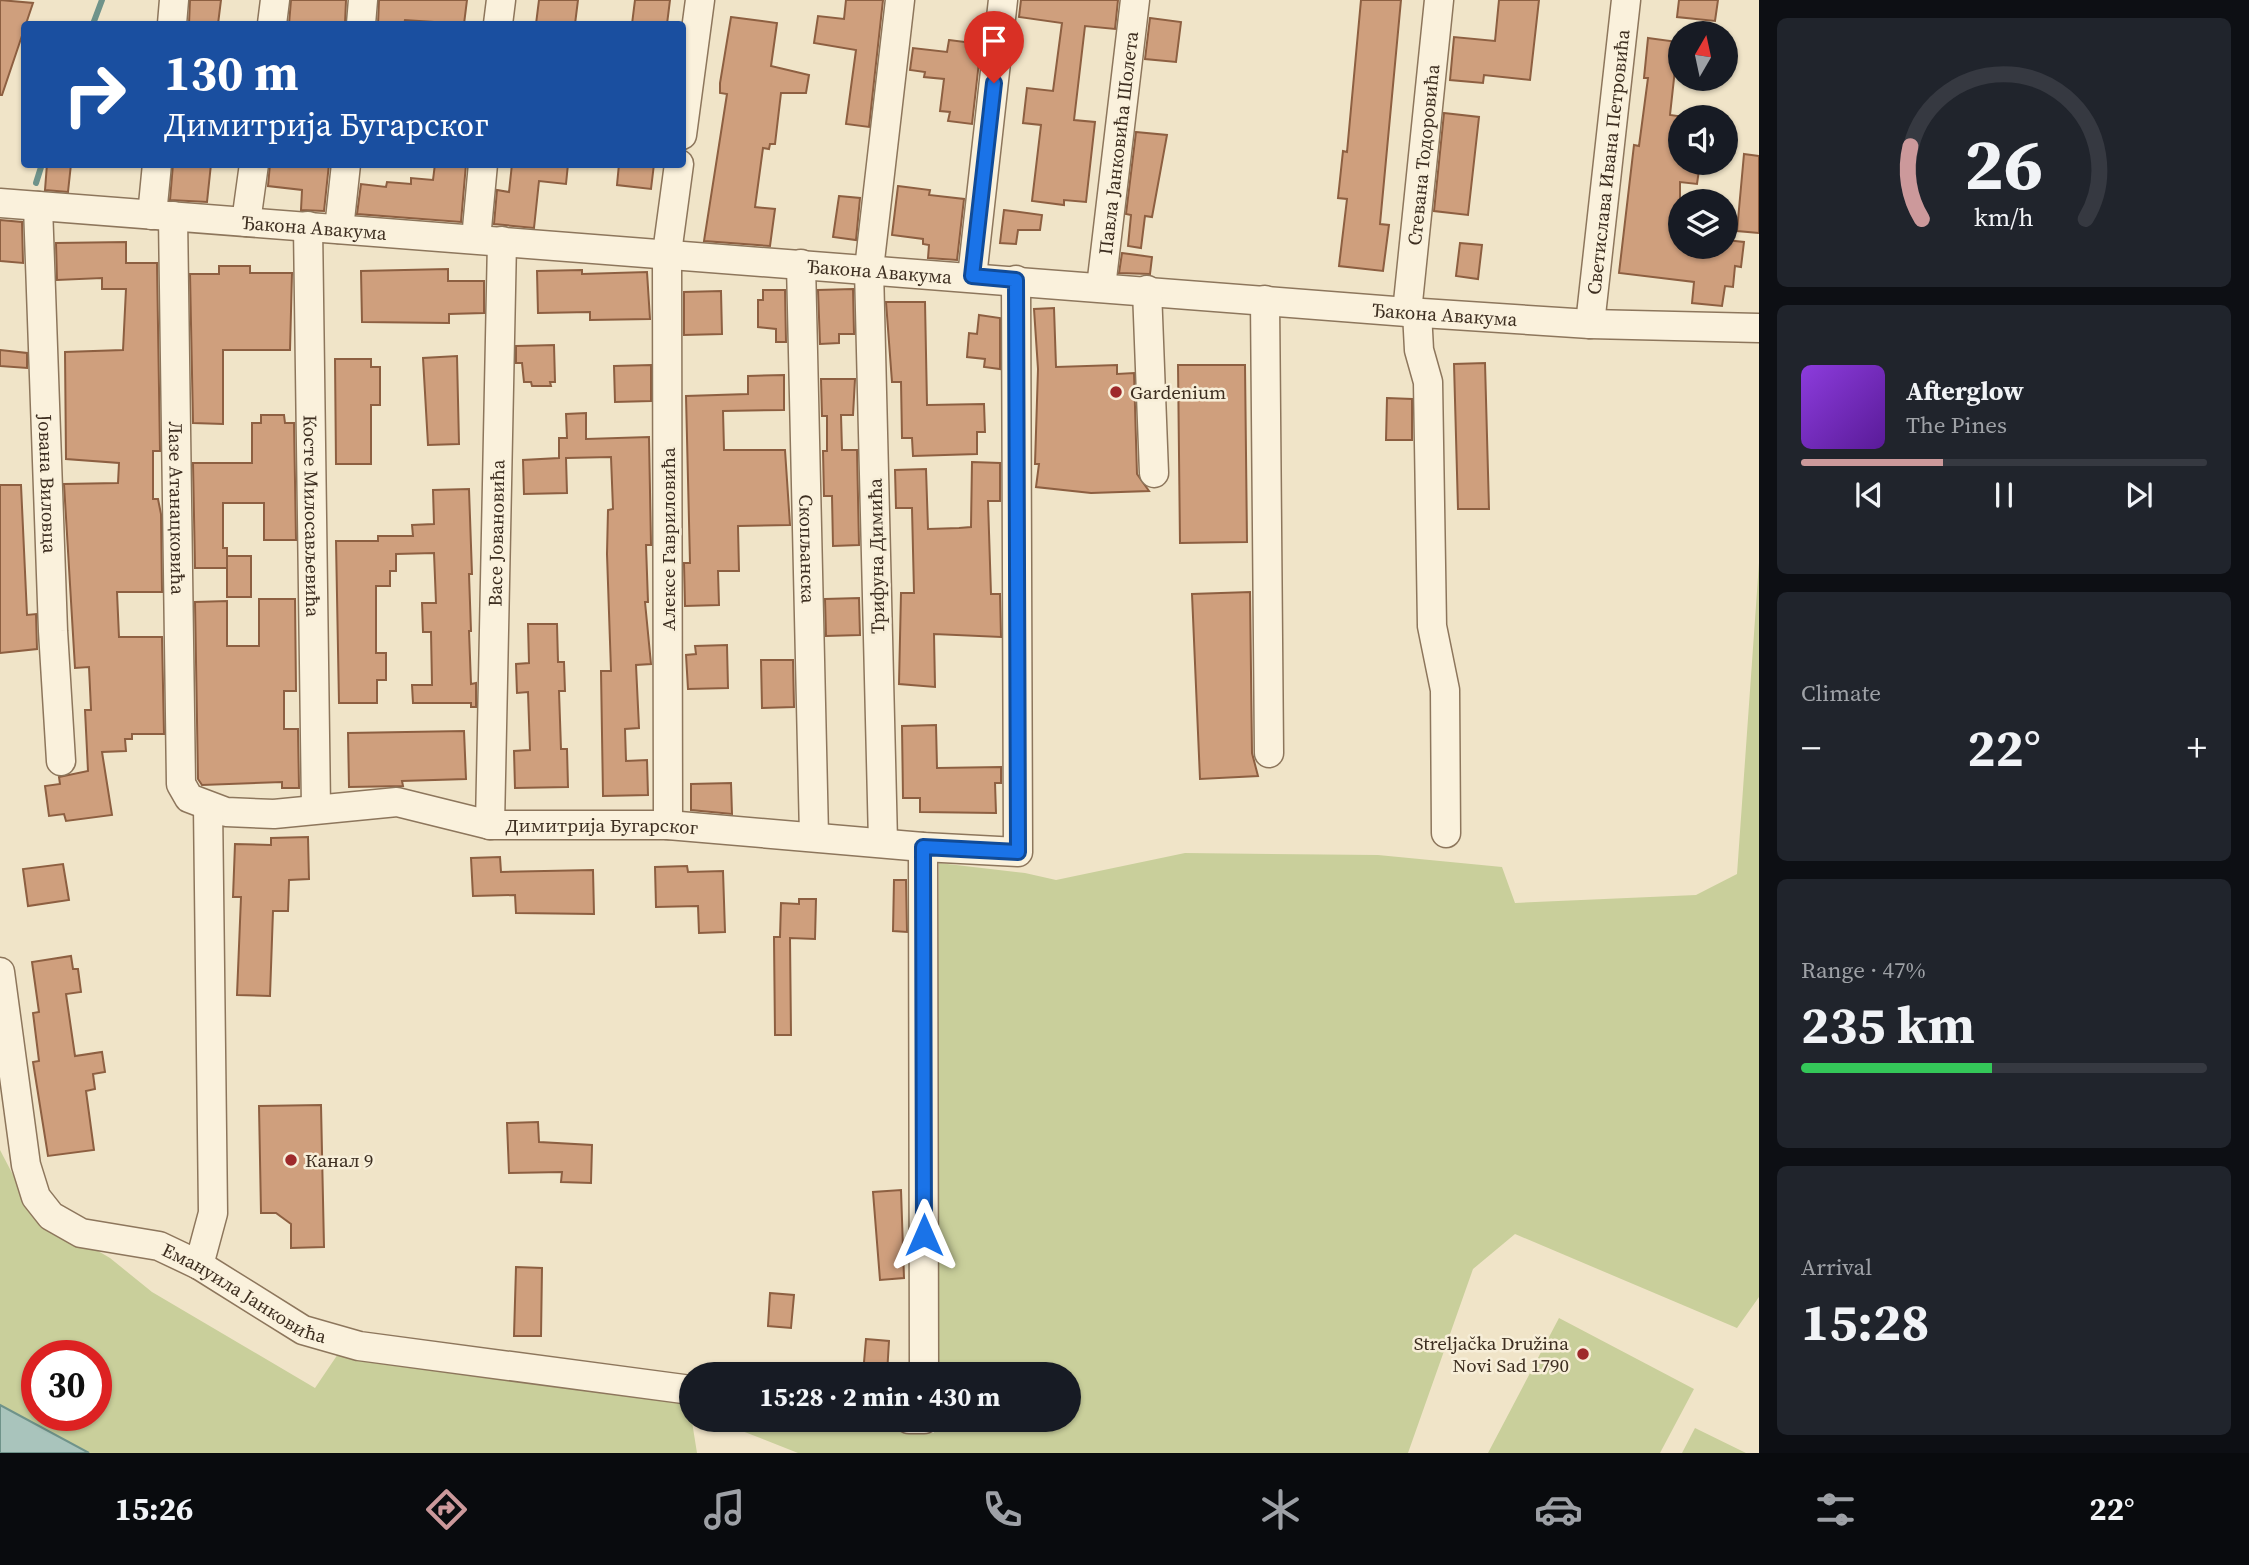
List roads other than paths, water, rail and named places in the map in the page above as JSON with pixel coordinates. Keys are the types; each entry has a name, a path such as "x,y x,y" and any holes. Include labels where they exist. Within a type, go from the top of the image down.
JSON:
{"street":[{"path":"172,21 174,0"},
{"path":"272,21 275,0"},
{"path":"361,21 363,0"},
{"path":"498,21 501,0"},
{"path":"686,105 700,0"},
{"name":"Трифуна Димића","path":"883,842 869,269 900,0"},
{"path":"972,276 1003,0"},
{"name":"Павла Јанковића Шолета","path":"1101,287 1135,0"},
{"name":"Стевана Тодоровића","path":"1439,0 1412,312 1428,382 1432,626 1446,703 1446,833"},
{"name":"Светислава Ивана Петровића","path":"1590,324 1626,0"},
{"name":"Лазе Атанацковића","path":"158,168 163,216 180,784 199,802 213,1213 199,1265"},
{"path":"246,222 253,168"},
{"path":"339,229 346,168"},
{"name":"Васе Јовановића","path":"483,168 489,240 490,825"},
{"name":"Алексе Гавриловића","path":"668,825 667,253 678,168"},
{"name":"Ђакона Авакума","path":"0,203 1412,312 1590,324 1759,328"},
{"name":"Јована Виловца","path":"38,206 52,631 61,761"},
{"name":"Косте Милосављевића","path":"308,226 316,808"},
{"name":"Скопљанска","path":"801,264 814,836"},
{"name":"Димитрија Бугарског","path":"199,802 226,812 274,814 397,802 490,825 668,825 923,847 1018,852 1016,280"},
{"path":"1147,290 1154,473"},
{"path":"1265,300 1269,753"},
{"path":"923,847 924,1362"},
{"name":"Емануила Јанковића","path":"0,972 26,1165 36,1197 51,1216 81,1233 159,1246 199,1265 303,1330 330,1339 359,1346 679,1388"}],"water":[{"path":"0,1405 21,1416 21,1431 48,1431 89,1453 0,1453"}],"waterway":[{"path":"94,21 102,0"},
{"path":"36,183 41,168"}],"place":[{"name":"Gardenium","path":"1116,392"},
{"name":"Канал 9","path":"291,1160"},
{"name":"Streljačka Družina Novi Sad 1790","path":"1583,1354"}]}
